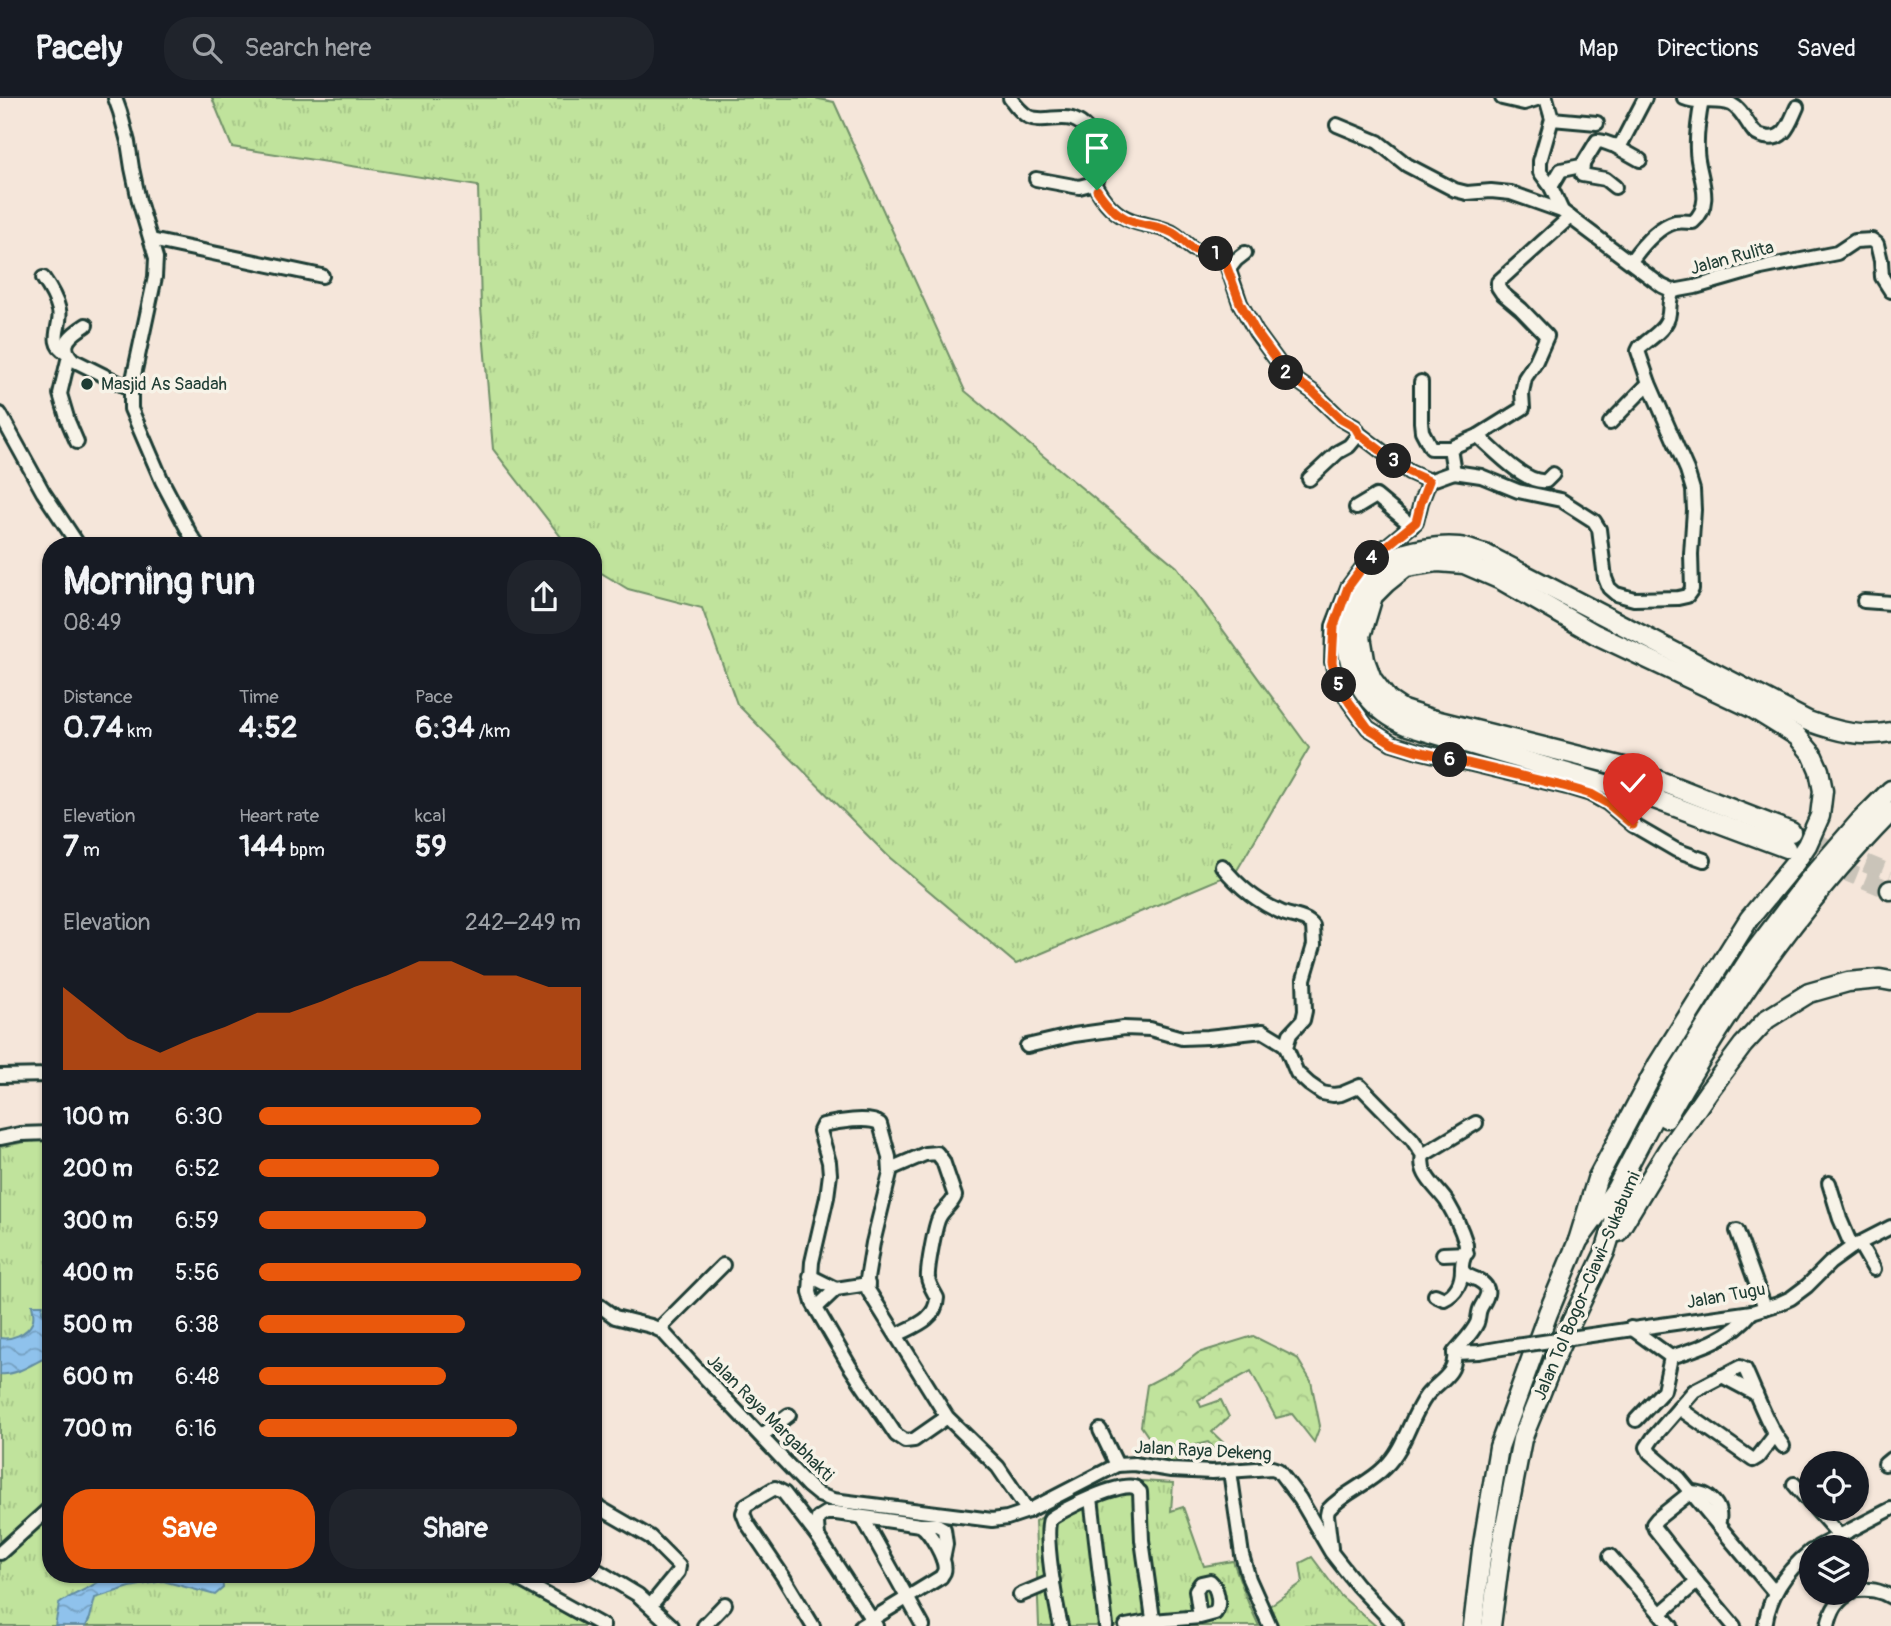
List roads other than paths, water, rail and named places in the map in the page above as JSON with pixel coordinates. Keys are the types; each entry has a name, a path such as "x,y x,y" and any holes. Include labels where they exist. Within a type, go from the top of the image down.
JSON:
{"highway":[{"path":"1578,1241 1597,1179 1658,1064 1749,919 1807,845 1820,816 1823,791 1819,770 1812,754 1797,736 1752,708 1595,634 1501,580 1464,564 1438,562 1406,567 1374,596 1361,636 1372,679 1388,700 1403,710 1432,719 1624,767 1789,840 1408,726 1394,720 1371,701 1359,686 1351,668 1347,647 1348,629 1352,608 1362,589 1388,561 1408,552 1458,547 1485,554 1808,720 1850,734 1891,732"},
{"name":"Jalan Tol Bogor–Ciawi–Sukabumi","path":"1776,933 1831,853 1891,790"},
{"name":"Jalan Tol Bogor–Ciawi–Sukabumi","path":"1486,1614 1482,1549 1499,1447 1548,1312 1578,1241 1616,1189 1751,956 1891,812"},
{"path":"1605,1252 1667,1151 1743,1045 1767,1019 1809,993 1848,982 1885,980"},
{"name":"Jalan Tol Bogor–Ciawi–Sukabumi","path":"1473,1626 1486,1614 1522,1439 1559,1348 1605,1252 1623,1194 1685,1072"}],"street":[{"path":"114,98 128,142 139,201 156,258 155,277 131,389 131,409 153,463 192,537"},
{"path":"1010,98 1017,108 1029,117 1076,121 1094,139 1098,148 1100,168 1094,183 1079,187 1036,179"},
{"path":"1502,98 1524,103 1540,98"},
{"path":"1546,98 1552,119 1539,163 1541,174 1566,214"},
{"path":"1615,146 1623,142 1645,98"},
{"path":"1684,98 1690,101 1715,99 1735,106 1754,133 1768,138 1780,136 1785,132 1797,107"},
{"path":"1631,261 1642,247 1669,225 1679,221 1693,222 1699,216 1706,195 1696,147 1702,100"},
{"path":"1552,119 1597,123"},
{"path":"1337,125 1378,142 1406,165 1455,190 1511,193 1566,214"},
{"path":"1615,187 1605,179 1582,175 1583,164 1597,141 1615,146 1640,160"},
{"path":"1551,187 1561,170 1583,164"},
{"path":"1094,183 1106,202 1123,217 1163,229 1179,236 1193,248 1224,259 1240,303 1286,373 1313,392 1341,419 1355,427 1359,434 1409,472 1429,481 1454,472 1481,476 1518,491 1562,500 1594,521 1599,529 1605,578 1609,588 1616,594 1634,599 1678,598 1688,596 1692,589 1693,490 1638,351 1665,324 1673,290"},
{"path":"1421,382 1422,431 1431,448 1450,448 1478,436 1523,408 1525,379 1547,335 1502,293 1498,282 1566,214"},
{"name":"Jalan Rulita","path":"1566,214 1653,280 1673,290 1695,287 1779,263 1837,253 1856,241 1872,240 1877,244 1882,277 1891,291"},
{"path":"151,240 322,276"},
{"path":"1229,269 1245,253"},
{"path":"43,278 59,309 56,341 60,349 73,360 131,389"},
{"path":"77,442 60,394 67,342 86,324"},
{"path":"1610,423 1649,383"},
{"path":"0,414 43,492 73,537"},
{"path":"1309,479 1338,452 1349,446 1359,434"},
{"path":"1478,436 1517,470 1537,482 1546,481 1553,474"},
{"path":"1450,448 1454,472"},
{"path":"1429,481 1416,522 1365,564 1348,587 1334,626 1332,662 1336,680 1349,702 1368,728 1392,743 1591,794 1607,803 1633,825 1676,850 1704,860"},
{"path":"1356,508 1376,496 1412,526"},
{"path":"1864,601 1891,603"},
{"path":"1222,866 1242,888 1269,906 1306,920 1313,926 1314,945 1304,979 1303,1020 1290,1034 1286,1045 1294,1068 1309,1084 1322,1093 1333,1095 1346,1093 1355,1086 1360,1086 1412,1139 1423,1155 1424,1171 1449,1205 1466,1243 1467,1253 1462,1278 1455,1292 1444,1298 1434,1295"},
{"path":"1027,1046 1074,1035 1124,1028 1150,1029 1182,1038 1263,1031 1286,1045"},
{"path":"0,1076 42,1074"},
{"path":"947,1417 914,1440 905,1441 896,1435 849,1365 816,1308 810,1292 810,1276 830,1174 820,1131 825,1124 877,1121 881,1125 890,1169 873,1243 868,1290 947,1417 998,1467 1028,1511"},
{"path":"1423,1155 1476,1123"},
{"path":"0,1138 42,1133"},
{"path":"890,1169 925,1154 937,1153 943,1161 956,1196 939,1218 931,1253 928,1279 937,1298 934,1311 924,1321 897,1335"},
{"path":"1829,1183 1840,1219 1874,1269"},
{"name":"Jalan Tugu","path":"1479,1352 1758,1310 1791,1298 1830,1263 1856,1245 1891,1227"},
{"path":"1671,1357 1722,1338 1758,1310 1737,1231"},
{"path":"1443,1254 1467,1253"},
{"path":"602,1308 614,1317 659,1329 723,1265"},
{"path":"1452,1373 1454,1353 1475,1325 1479,1309 1488,1297 1483,1284 1466,1275 1462,1269"},
{"path":"810,1276 836,1289"},
{"path":"816,1308 836,1289 867,1284"},
{"name":"Jalan Raya Margabhakti","path":"659,1329 819,1495 833,1500 985,1520"},
{"path":"1628,1329 1671,1357"},
{"path":"1454,1353 1479,1352"},
{"path":"1331,1552 1328,1510 1386,1467 1433,1387 1479,1352"},
{"path":"1636,1420 1664,1390 1671,1357"},
{"path":"1775,1593 1691,1492 1647,1447 1694,1391 1736,1368 1743,1367 1775,1435 1783,1446"},
{"path":"1679,1408 1753,1460 1775,1435"},
{"path":"761,1436 789,1415"},
{"path":"1100,1430 1117,1465"},
{"name":"Jalan Raya Dekeng","path":"985,1520 1007,1518 1028,1511 1117,1465 1134,1464 1171,1470 1212,1472 1272,1468 1278,1470 1300,1499 1331,1552 1357,1585 1396,1626"},
{"path":"1230,1471 1242,1555 1249,1579 1270,1626"},
{"path":"1794,1484 1799,1490"},
{"path":"1061,1626 1048,1526 1050,1519 1064,1509 1125,1487 1138,1490 1153,1624"},
{"path":"813,1626 743,1513 746,1505 771,1490 778,1489 784,1493 818,1537 870,1624 906,1597 940,1577 944,1571 943,1559 927,1530 920,1525 836,1513 823,1514 817,1520 818,1537"},
{"path":"1691,1492 1657,1518 1654,1527 1734,1626"},
{"path":"1091,1498 1106,1626"},
{"path":"602,1509 650,1536 678,1564 678,1572 650,1605"},
{"path":"1827,1521 1839,1535 1891,1509"},
{"path":"0,1553 42,1515"},
{"path":"863,1518 923,1626"},
{"path":"1610,1556 1671,1626"},
{"path":"1765,1626 1766,1615 1775,1593 1799,1562"},
{"path":"602,1573 627,1587 672,1626"},
{"path":"1020,1595 1054,1581"},
{"path":"1661,1613 1696,1582"},
{"path":"525,1583 603,1626"},
{"path":"1869,1589 1881,1591 1891,1597"},
{"path":"704,1626 725,1604"},
{"path":"1828,1626 1835,1605"},
{"path":"1126,1626 1200,1617"}],"water":[{"path":"32,1305 42,1305 42,1360 19,1371 0,1374 0,1338 23,1333 30,1327"},
{"path":"152,1583 95,1598 86,1626 55,1626 59,1604 96,1584"},
{"path":"170,1583 223,1583 223,1588 215,1595"}],"tunnel":[{"path":"1791,832 1891,874"},
{"path":"1790,849 1890,890"}],"place":[{"name":"Masjid As Saadah","path":"87,384"}]}
